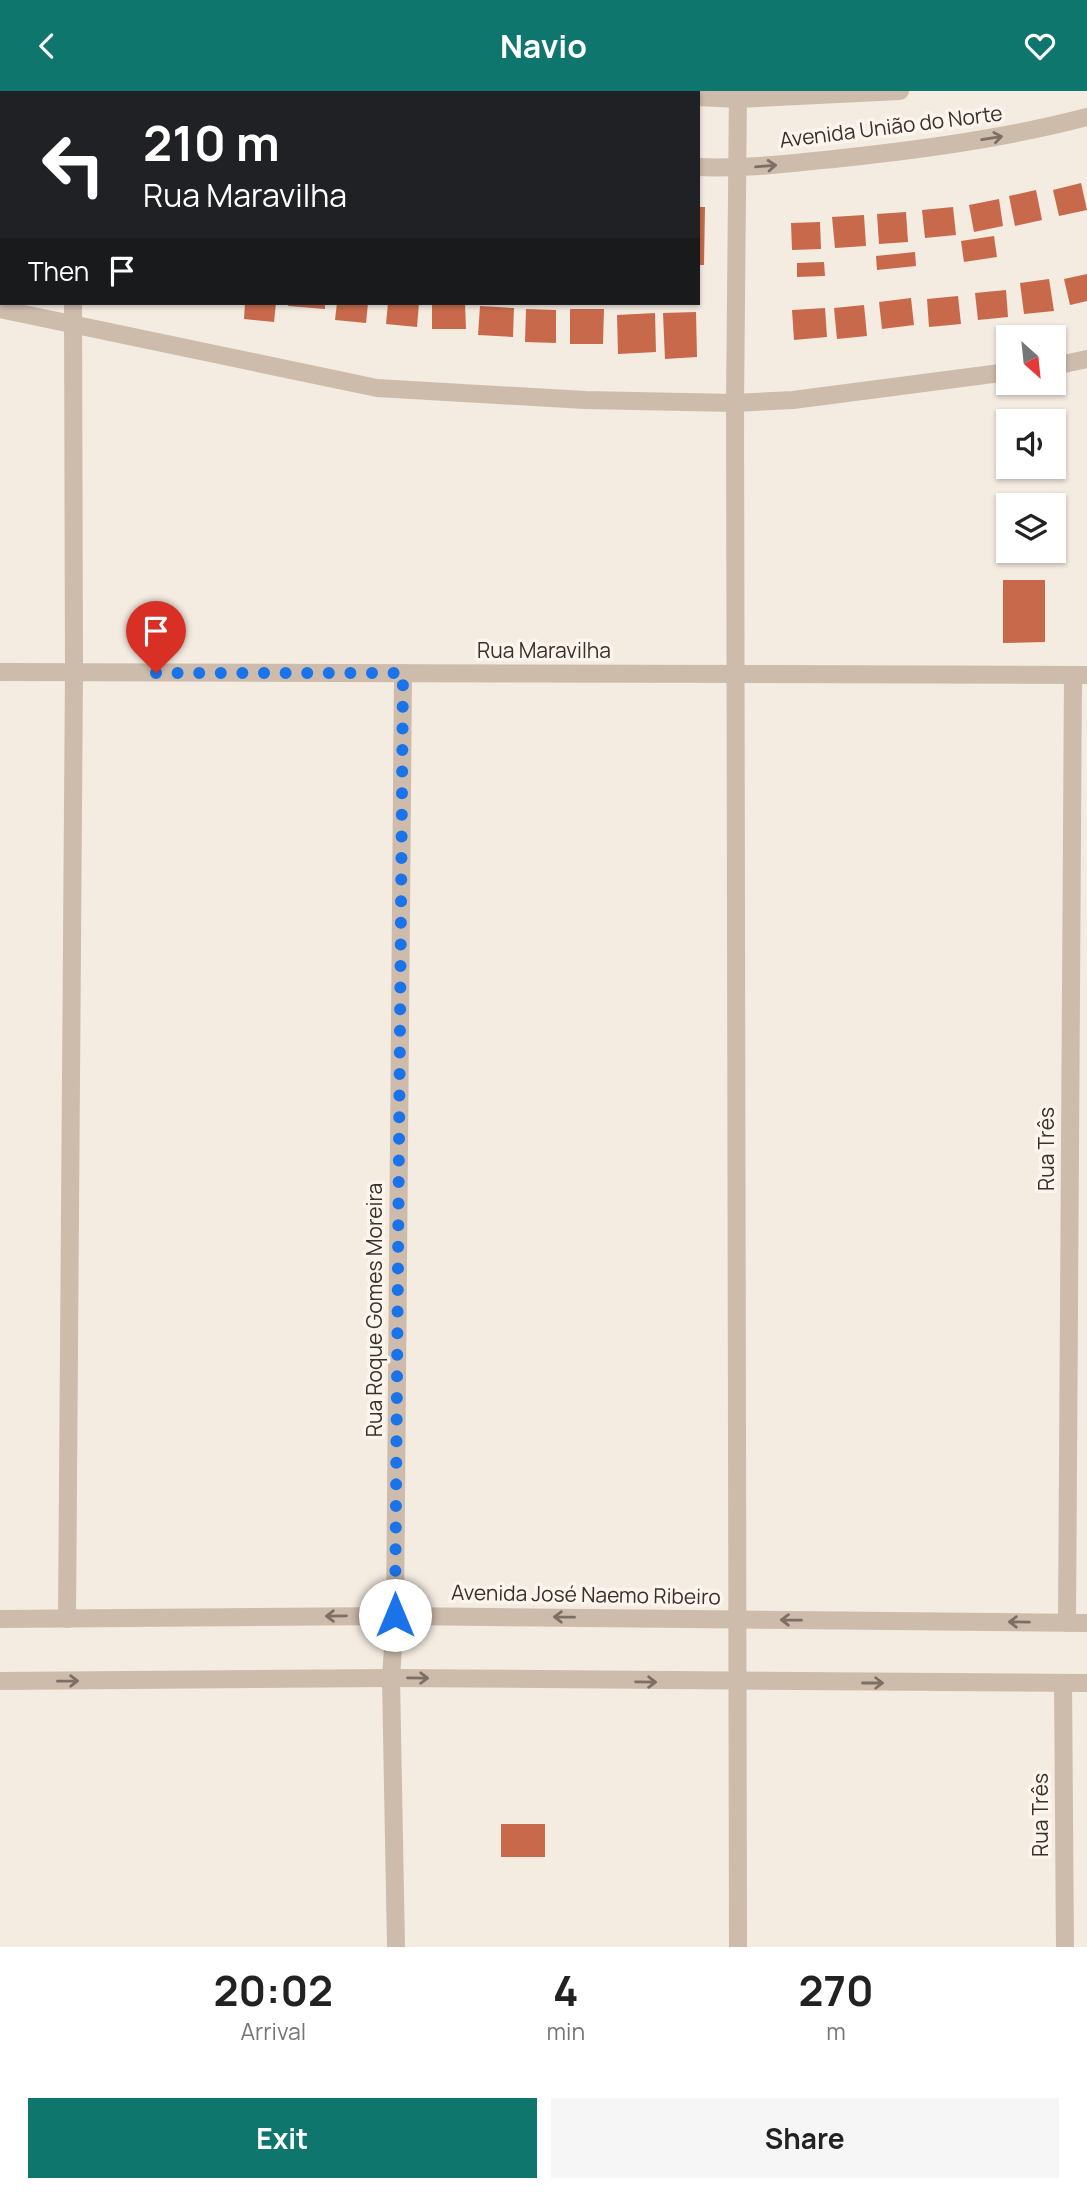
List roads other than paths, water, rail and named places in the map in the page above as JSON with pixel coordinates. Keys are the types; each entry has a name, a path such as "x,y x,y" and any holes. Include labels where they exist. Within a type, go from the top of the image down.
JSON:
{"street":[{"name":"Avenida União do Norte","path":"700,97 901,91"},
{"path":"738,95 735,403 738,1947"},
{"name":"Avenida União do Norte","path":"700,167 737,168 891,153 1025,133 1087,117"},
{"path":"67,1619 74,672 72,305"},
{"path":"0,309 377,388 586,400 735,403 793,400 996,374"},
{"path":"1066,363 1087,359"},
{"name":"Rua Maravilha","path":"0,672 1080,675"},
{"name":"Rua Roque Gomes Moreira","path":"396,1947 391,1678 395,1615 403,673"},
{"name":"Rua Três","path":"1067,1623 1080,675"},
{"name":"Avenida José Naemo Ribeiro","path":"0,1619 395,1615 1087,1623"},
{"path":"0,1681 391,1678 738,1683 1087,1683"},
{"name":"Rua Três","path":"1063,1683 1065,1947"}]}
